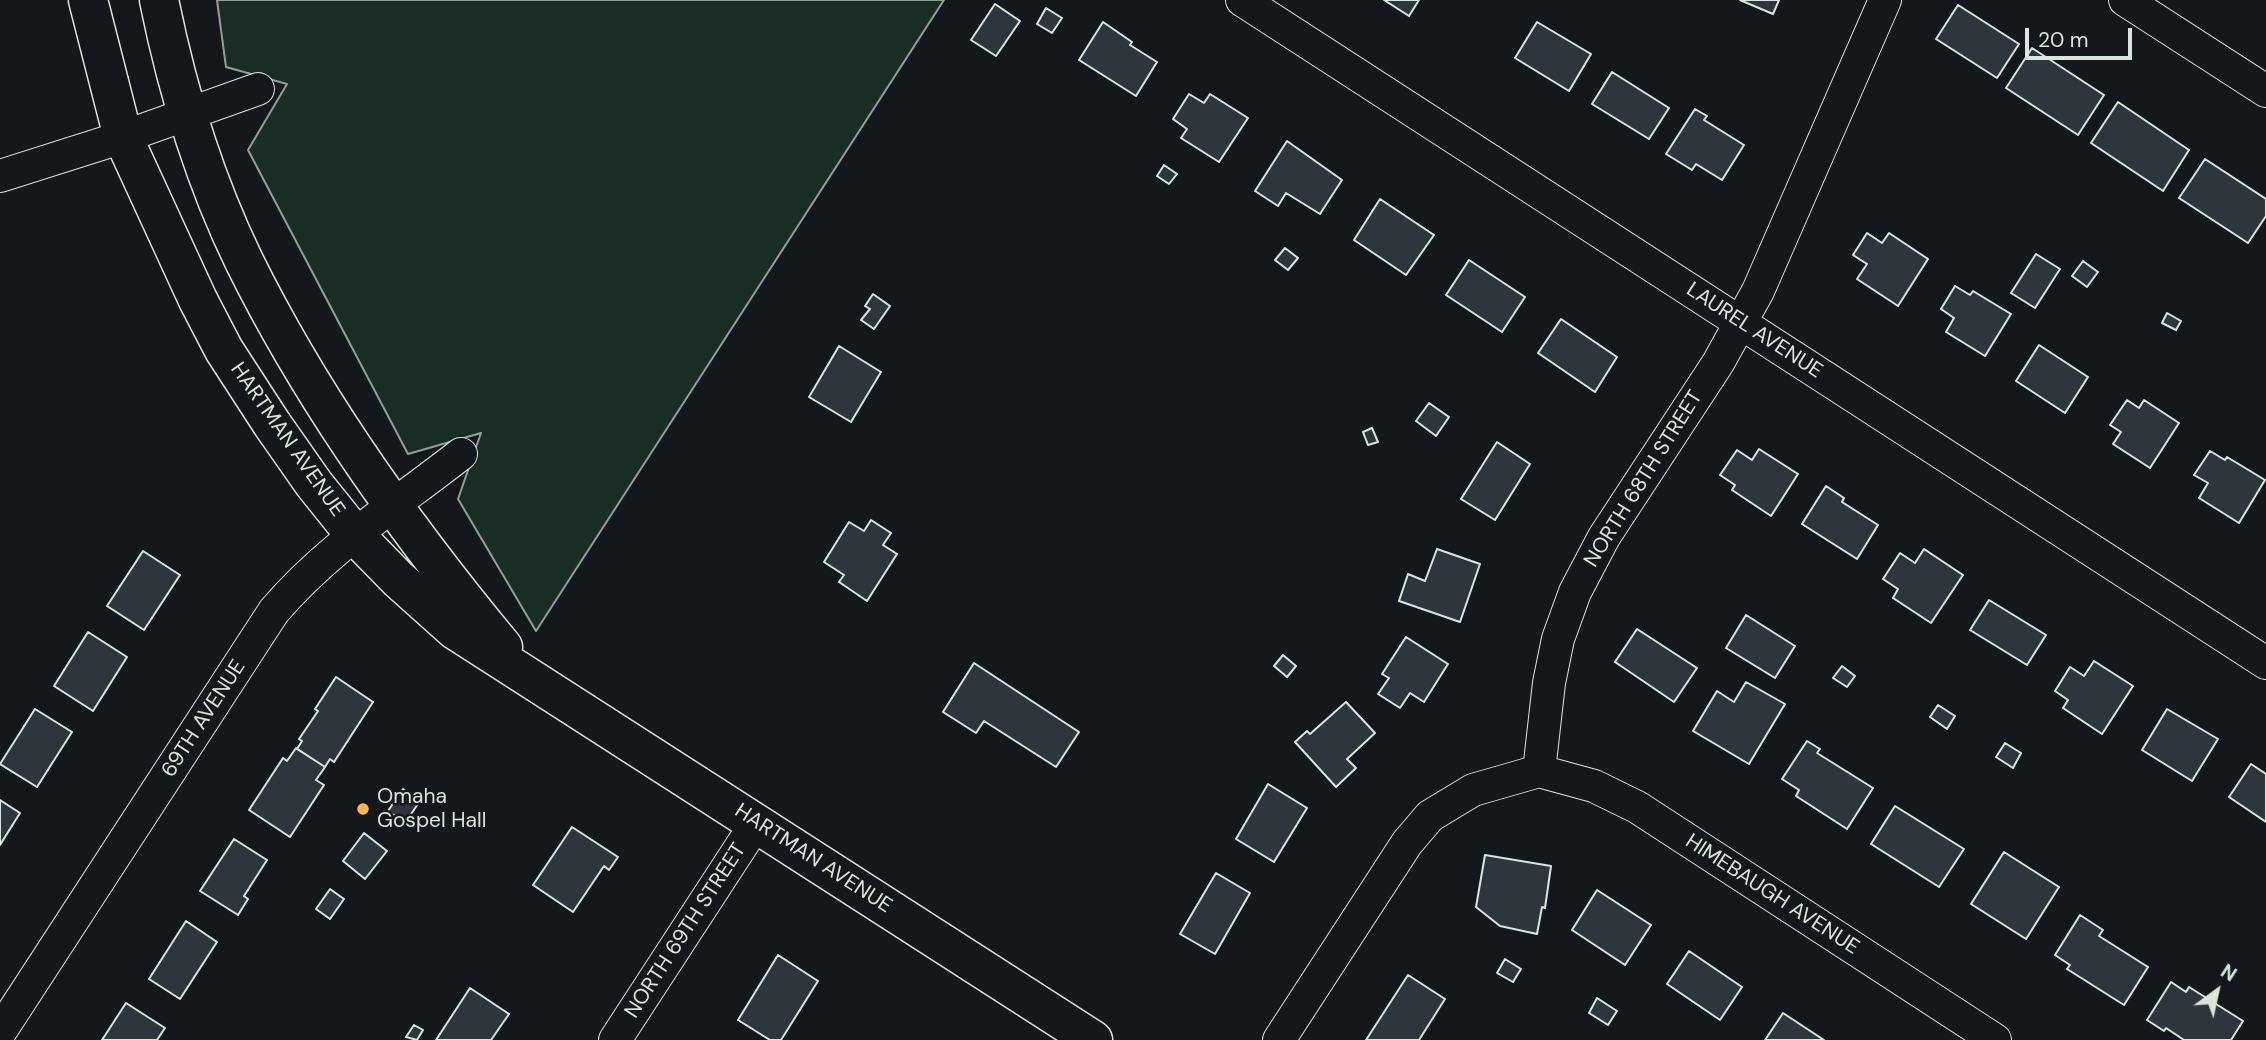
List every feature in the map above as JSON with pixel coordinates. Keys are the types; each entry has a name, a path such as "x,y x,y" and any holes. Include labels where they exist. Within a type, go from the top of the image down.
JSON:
{"main road":[{"name":"HARTMAN AVENUE","path":"88,0 123,137 198,300 224,349 279,434 355,535 398,579 455,630 1093,1040"},
{"name":"HARTMAN AVENUE","path":"159,0 187,114 210,181 244,261 304,370 393,506 454,587 531,681"}],"street":[{"name":"NORTH 68TH STREET","path":"1539,771 1549,682 1558,639 1575,592 1604,537 1718,363 1758,291 1885,0"},
{"path":"2125,0 2266,91"},
{"name":"LAUREL AVENUE","path":"1252,3 2266,663"},
{"path":"0,176 123,137 258,89"},
{"name":"69TH AVENUE","path":"0,1032 274,611 297,584 355,535 461,454"},
{"path":"1279,1040 1407,843 1430,816 1473,790 1539,771"},
{"name":"HIMEBAUGH AVENUE","path":"1539,771 1594,786 1637,807 1995,1040"},
{"name":"NORTH 69TH STREET","path":"615,1040 757,822"}],"green space":[{"path":"217,0 944,0 536,631 458,499 481,433 408,454 248,150 287,84 226,67"}],"building":[{"path":"1384,0 1419,0 1409,16"},
{"path":"1740,0 1779,0 1773,14"},
{"path":"995,4 1020,21 996,56 971,40"},
{"path":"1958,5 2019,44 1997,78 1936,39"},
{"path":"1046,8 1062,18 1052,33 1037,24"},
{"path":"1103,22 1132,42 1130,45 1157,62 1136,96 1079,60"},
{"path":"1537,22 1591,54 1569,91 1515,58"},
{"path":"2032,48 2104,95 2078,135 2006,88"},
{"path":"1612,72 1669,108 1649,139 1592,104"},
{"path":"1189,94 1204,103 1210,94 1248,118 1219,162 1181,138 1187,129 1173,119"},
{"path":"2118,102 2189,150 2163,191 2091,143"},
{"path":"1695,109 1707,116 1704,120 1744,145 1722,180 1696,164 1692,170 1666,154"},
{"path":"1287,141 1342,180 1320,214 1286,193 1278,206 1255,191"},
{"path":"2205,159 2266,199 2266,216 2248,243 2179,198"},
{"path":"1164,165 1177,174 1169,184 1157,176"},
{"path":"1380,199 1434,235 1406,275 1354,240"},
{"path":"1867,233 1882,243 1889,233 1928,259 1898,306 1857,279 1867,264 1853,255"},
{"path":"1285,248 1298,258 1288,270 1275,260"},
{"path":"2036,254 2060,269 2035,308 2011,293"},
{"path":"1469,260 1525,297 1502,332 1446,295"},
{"path":"2083,261 2098,272 2087,287 2072,276"},
{"path":"1955,286 1970,295 1973,291 2011,314 1985,356 1946,332 1954,318 1941,309"},
{"path":"873,294 890,306 874,329 861,320 870,309 865,306"},
{"path":"2167,313 2181,321 2176,330 2162,323"},
{"path":"1561,319 1617,357 1595,392 1538,353"},
{"path":"2039,345 2088,377 2065,413 2016,381"},
{"path":"839,346 881,372 851,422 809,397"},
{"path":"2127,400 2139,408 2144,400 2179,423 2150,468 2113,444 2121,432 2110,425"},
{"path":"1429,403 1449,417 1436,436 1416,421"},
{"path":"1372,428 1378,442 1368,445 1363,432"},
{"path":"1497,442 1530,464 1495,520 1461,499"},
{"path":"1759,449 1798,474 1771,516 1732,490 1735,485 1720,475 1737,450 1752,460"},
{"path":"2210,451 2225,460 2227,457 2265,480 2239,523 2199,498 2208,483 2194,475"},
{"path":"1826,486 1844,498 1842,502 1878,525 1857,559 1802,524"},
{"path":"871,520 891,533 883,545 897,554 867,601 839,582 844,575 824,562 849,522 864,531"},
{"path":"1437,549 1480,564 1460,622 1399,601 1408,574 1425,581"},
{"path":"1924,549 1963,575 1931,623 1893,598 1898,589 1883,579 1900,553 1915,563"},
{"path":"143,551 180,575 144,630 107,606"},
{"path":"1989,600 2046,635 2027,665 1970,630"},
{"path":"1746,615 1795,646 1775,678 1726,648"},
{"path":"1637,629 1697,668 1674,702 1615,662"},
{"path":"88,632 127,657 93,711 54,686"},
{"path":"1406,637 1448,664 1424,702 1410,693 1400,708 1378,694 1389,678 1382,674"},
{"path":"1283,655 1296,666 1287,677 1274,666"},
{"path":"2094,661 2133,686 2102,734 2063,708 2068,700 2055,691 2070,667 2084,676"},
{"path":"974,663 1079,732 1056,767 984,721 976,733 943,712"},
{"path":"1842,666 1855,676 1847,687 1833,678"},
{"path":"336,677 373,702 334,762 330,759 325,767 297,749 302,741 299,739 318,711 315,709"},
{"path":"1746,682 1785,704 1749,764 1693,731 1717,691 1734,702"},
{"path":"1346,702 1375,733 1347,759 1356,768 1336,787 1295,742 1307,731 1310,734"},
{"path":"1938,705 1955,716 1947,729 1930,717"},
{"path":"35,709 72,732 37,787 0,764"},
{"path":"2167,709 2218,739 2192,781 2142,750"},
{"path":"1807,741 1820,749 1817,753 1873,788 1847,829 1796,796 1799,790 1782,779"},
{"path":"2005,743 2021,753 2013,768 1996,757"},
{"path":"296,748 325,767 316,780 324,785 290,837 249,810 283,758 287,761"},
{"path":"2251,764 2266,774 2266,822 2229,797"},
{"path":"1268,784 1307,808 1274,862 1236,839"},
{"path":"403,789 420,801 405,823 388,811"},
{"path":"0,800 20,813 0,845"},
{"path":"1895,806 1964,849 1939,887 1871,844"},
{"path":"572,827 618,857 609,870 604,866 573,912 533,885"},
{"path":"364,833 387,851 365,879 343,861"},
{"path":"234,839 267,860 244,896 248,899 238,915 200,891"},
{"path":"2004,852 2059,887 2026,939 1971,904"},
{"path":"1485,855 1551,866 1545,908 1542,907 1537,934 1500,926 1476,907"},
{"path":"1216,873 1250,893 1215,954 1180,934"},
{"path":"330,889 344,899 330,919 316,909"},
{"path":"1597,890 1651,925 1625,965 1572,930"},
{"path":"2080,915 2103,930 2099,936 2148,967 2124,1005 2067,969 2070,965 2055,955"},
{"path":"186,921 217,942 180,999 149,979"},
{"path":"1689,951 1742,987 1720,1020 1667,984"},
{"path":"778,955 818,981 781,1040 770,1040 738,1020"},
{"path":"1505,959 1521,969 1513,982 1497,973"},
{"path":"1408,975 1445,999 1419,1040 1366,1040"},
{"path":"2171,982 2186,992 2189,987 2243,1021 2231,1040 2184,1040 2147,1020"},
{"path":"470,988 509,1014 491,1040 436,1040"},
{"path":"1597,998 1617,1011 1608,1025 1589,1013"},
{"path":"126,1003 165,1028 157,1040 102,1040"},
{"path":"1783,1013 1824,1040 1765,1040"},
{"path":"414,1025 423,1030 417,1040 406,1037"}],"place":[{"name":"Omaha Gospel Hall","path":"363,809"}]}
